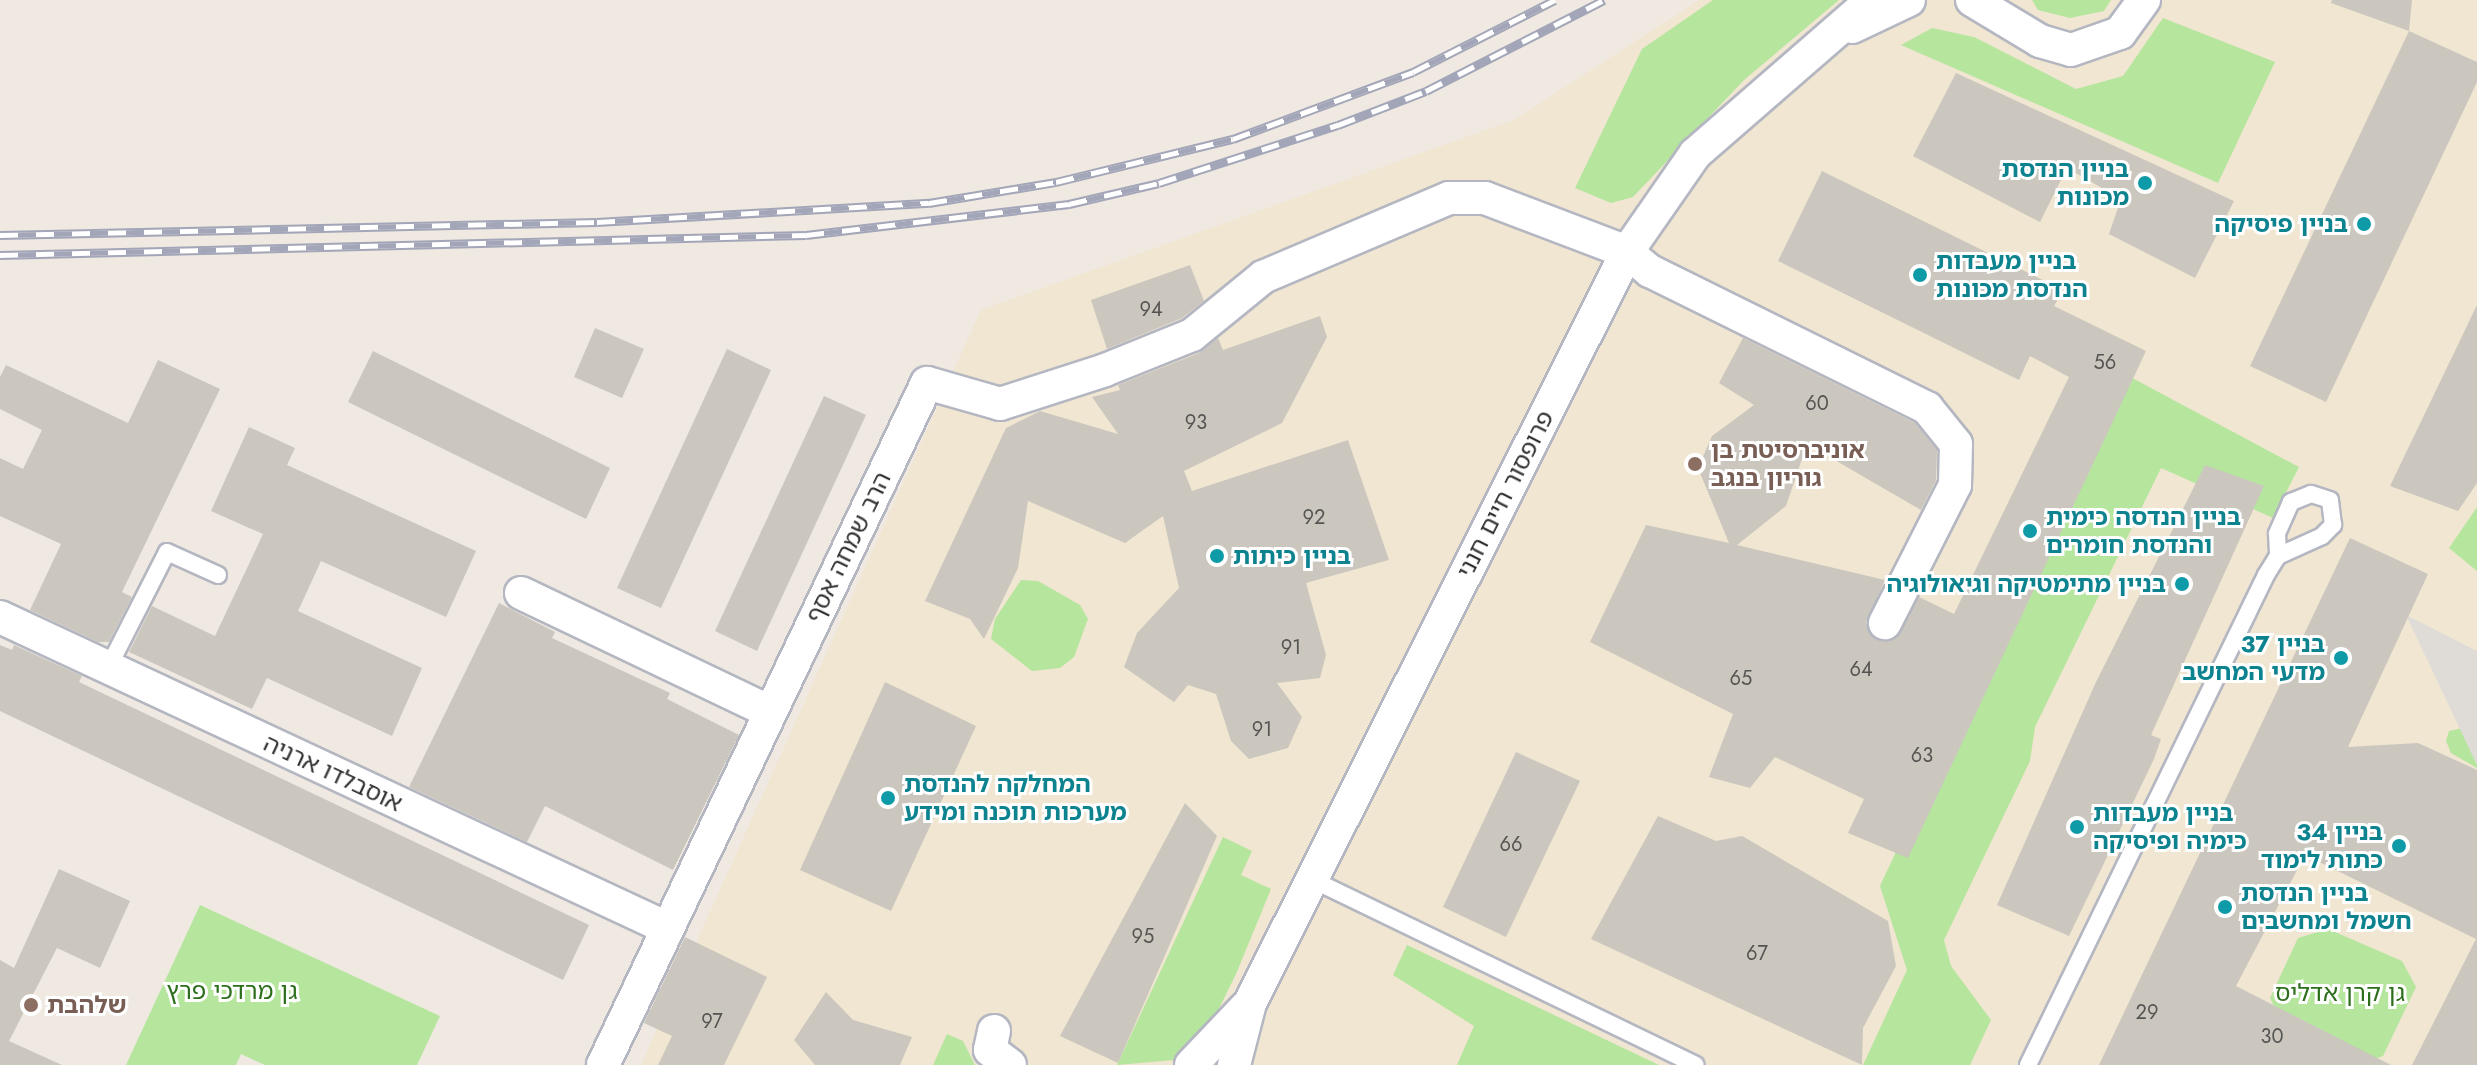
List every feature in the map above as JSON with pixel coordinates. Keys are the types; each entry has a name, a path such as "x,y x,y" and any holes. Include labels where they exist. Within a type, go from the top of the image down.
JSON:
{"street":[{"name":"פרופסור חיים חנני","path":"1234,1065 1250,1003 1627,252 1695,154 1872,0"},
{"name":"פרופסור חיים חנני","path":"1831,37 1909,0"},
{"path":"1972,0 2071,50 2097,46 2120,33 2144,0"},
{"path":"2003,0 2023,28"},
{"name":"הרב שמחה אסף","path":"603,1065 927,383 1000,404 1105,370 1192,335 1263,277 1449,198 1485,198 1627,252"},
{"path":"1627,252 1650,271 1927,408 1956,444 1955,485 1885,623"},
{"path":"521,593 770,712"},
{"name":"אוסבלדו ארניה","path":"0,617 667,928"},
{"name":"פרופסור חיים חנני","path":"1191,1065 1250,1003"},
{"path":"994,1031 990,1050 1010,1065"}],"lane":[{"path":"108,668 167,552 218,575"},
{"path":"2028,1065 2278,556"},
{"path":"1311,879 1695,1065"}],"shaded area":[{"name":"אוניברסיטת בן גוריון בנגב","path":"1699,0 2477,0 2477,1065 641,1065 981,310 1514,120"},
{"path":"2406,615 2477,651 2477,765"}],"green space":[{"path":"1713,0 1839,0 1744,80 1633,197 1611,203 1575,188 1642,49"},
{"path":"2032,0 2111,0 2104,11 2070,18 2038,10"},
{"path":"2163,18 2275,62 2218,183 1901,45 1932,28 1974,37 2076,89 2123,76"},
{"path":"2121,372 2299,467 2273,518 2161,468 2035,727 2030,761 1944,940 1951,966 1991,1020 1970,1065 1863,1065 1907,970 1880,886"},
{"path":"2477,507 2477,571 2449,548"},
{"path":"1021,580 1038,581 1080,605 1088,619 1074,657 1060,668 1032,671 991,639 995,619"},
{"path":"2477,725 2477,768 2451,753 2446,741 2449,731"},
{"path":"1223,837 1252,851 1241,875 1271,889 1236,974 1205,1037 1175,1060 1117,1065"},
{"name":"גן מרדכי פרץ","path":"200,905 440,1016 417,1065 265,1065 241,1054 236,1065 126,1065"},
{"name":"גן קרן אדליס","path":"2328,929 2402,961 2416,987 2383,1056 2361,1064 2283,1025 2270,998 2298,938"},
{"path":"1407,945 1659,1065 1457,1065 1474,1026 1393,975"},
{"path":"947,1034 963,1041 975,1065 933,1065"}],"building":[{"path":"2332,0 2412,0 2409,31 2331,3"},
{"name":"בניין פיסיקה","path":"2409,31 2477,62 2477,82 2326,402 2250,366"},
{"name":"בניין הנדסת מכונות","path":"1956,73 2234,201 2195,278 2109,234 2121,199 2067,168 2040,222 1913,156"},
{"path":"1822,171 2063,290 2054,306 2146,351 1908,858 1848,833 1864,799 1775,757 1750,788 1709,777 1733,714 1590,642 1646,525 1729,543 1698,468 1712,436 1754,405 1719,383 1743,338 1915,423 1937,450 1936,480 1921,510 1807,444 1786,506 1737,545 1885,580 1866,623 1877,640 1896,638 1919,597 1954,614 2069,377 2030,356 2019,380 1778,261"},
{"path":"1190,265 1204,301 1182,318 1107,349 1091,300"},
{"path":"2477,305 2477,483 2458,511 2390,486"},
{"path":"1320,316 1327,337 1282,423 1184,471 1192,491 1348,440 1389,560 1306,583 1326,655 1320,678 1277,683 1302,717 1288,748 1249,759 1231,741 1216,694 1188,685 1174,702 1124,667 1137,633 1179,588 1163,516 1125,543 1028,501 1018,568 984,639 970,619 925,601 1006,428 1040,411 1118,434 1092,397 1120,390 1118,385 1199,353 1218,338 1223,350"},
{"path":"595,328 644,349 622,398 574,377"},
{"path":"727,349 771,370 661,608 617,588"},
{"path":"373,351 610,468 586,519 348,402"},
{"path":"158,360 220,389 122,592 132,597 109,642 98,642 30,610 61,544 0,516 0,458 23,469 42,430 0,409 0,377 6,365 128,423"},
{"path":"824,396 866,415 757,651 715,631"},
{"path":"249,427 295,448 287,465 476,551 446,617 321,561 298,611 422,668 392,736 267,678 252,709 129,652 152,606 215,636 263,534 211,511"},
{"path":"2205,465 2264,486 2151,735 2161,739 2154,759 2069,936 1997,905 2096,682"},
{"path":"2350,538 2428,574 2348,747 2418,743 2477,770 2477,1065 2412,1065 2476,939 2305,855 2236,986 2391,1065 2099,1065"},
{"path":"499,603 555,632 552,638 670,693 667,699 739,735 673,870 545,806 527,842 409,787"},
{"path":"0,645 12,650 14,645 82,676 79,682 589,925 563,980 0,711"},
{"name":"המחלקה להנדסת מערכות תוכנה ומידע","path":"885,682 976,726 891,911 800,870"},
{"path":"1516,752 1580,781 1506,937 1443,907"},
{"path":"1185,803 1217,836 1118,1063 1060,1036"},
{"path":"1658,816 1716,841 1742,836 1888,921 1896,966 1863,1028 1862,1065 1591,939"},
{"path":"59,869 130,901 100,968 57,948 9,1041 62,1065 0,1065 0,960 14,968"},
{"path":"685,937 767,977 724,1065 658,1065 672,1036 644,1023"},
{"path":"826,992 853,1020 912,1037 900,1065 815,1065 794,1040"}],"railway":[{"path":"0,235 597,222 929,203 1056,182 1233,139 1413,72 1555,0"},
{"path":"0,255 806,235 1069,204 1159,183 1338,125 1426,91 1604,0"}],"place":[{"name":"בניין הנדסת מכונות","path":"2145,183"},
{"name":"בניין פיסיקה","path":"2364,224"},
{"name":"בניין מעבדות הנדסת מכונות","path":"1920,275"},
{"name":"אוניברסיטת בן גוריון בנגב","path":"1695,464"},
{"name":"בניין הנדסה כימית והנדסת חומרים","path":"2030,531"},
{"name":"בניין כיתות","path":"1217,556"},
{"name":"בניין מתימטיקה וגיאולוגיה","path":"2182,584"},
{"name":"בניין 37 מדעי המחשב","path":"2341,658"},
{"name":"המחלקה להנדסת מערכות תוכנה ומידע","path":"888,798"},
{"name":"בניין מעבדות כימיה ופיסיקה","path":"2077,827"},
{"name":"בניין 34 כתות לימוד","path":"2399,846"},
{"name":"בניין הנדסת חשמל ומחשבים","path":"2225,907"},
{"name":"שלהבת","path":"31,1005"}]}
